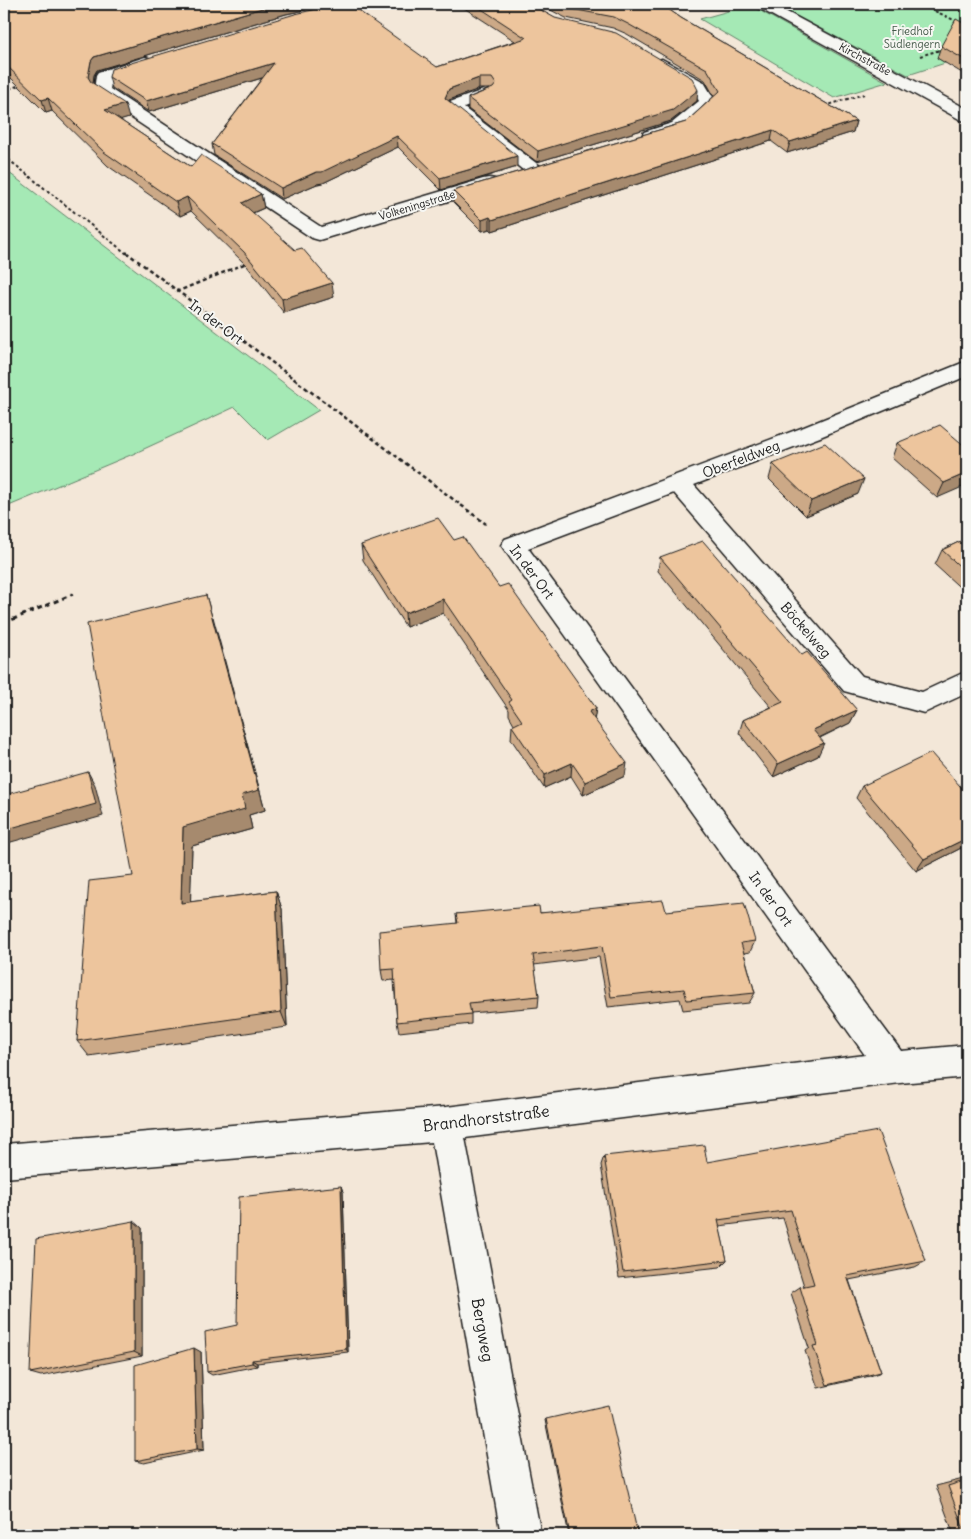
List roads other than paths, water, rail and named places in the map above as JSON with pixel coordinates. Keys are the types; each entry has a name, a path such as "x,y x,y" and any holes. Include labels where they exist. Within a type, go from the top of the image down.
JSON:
{"street":[{"path":"301,17 358,4"},
{"name":"Kirchstraße","path":"762,4 967,116"},
{"path":"633,141 678,127 708,102 698,85 647,54"},
{"name":"Volkeningstraße","path":"156,59 104,75 102,91 319,234 552,165"},
{"path":"486,94 456,104 455,109 534,170"},
{"name":"Oberfeldweg","path":"514,545 679,483 967,368"},
{"name":"Böckelweg","path":"679,483 853,684 924,703 967,681"},
{"name":"In der Ort","path":"514,545 894,1068"},
{"name":"Brandhorststraße","path":"4,1161 446,1124 894,1068 967,1062"},
{"name":"Bergweg","path":"446,1124 521,1535"}],"park label":[{"name":"Friedhof Südlengern","path":"912,37"}]}
